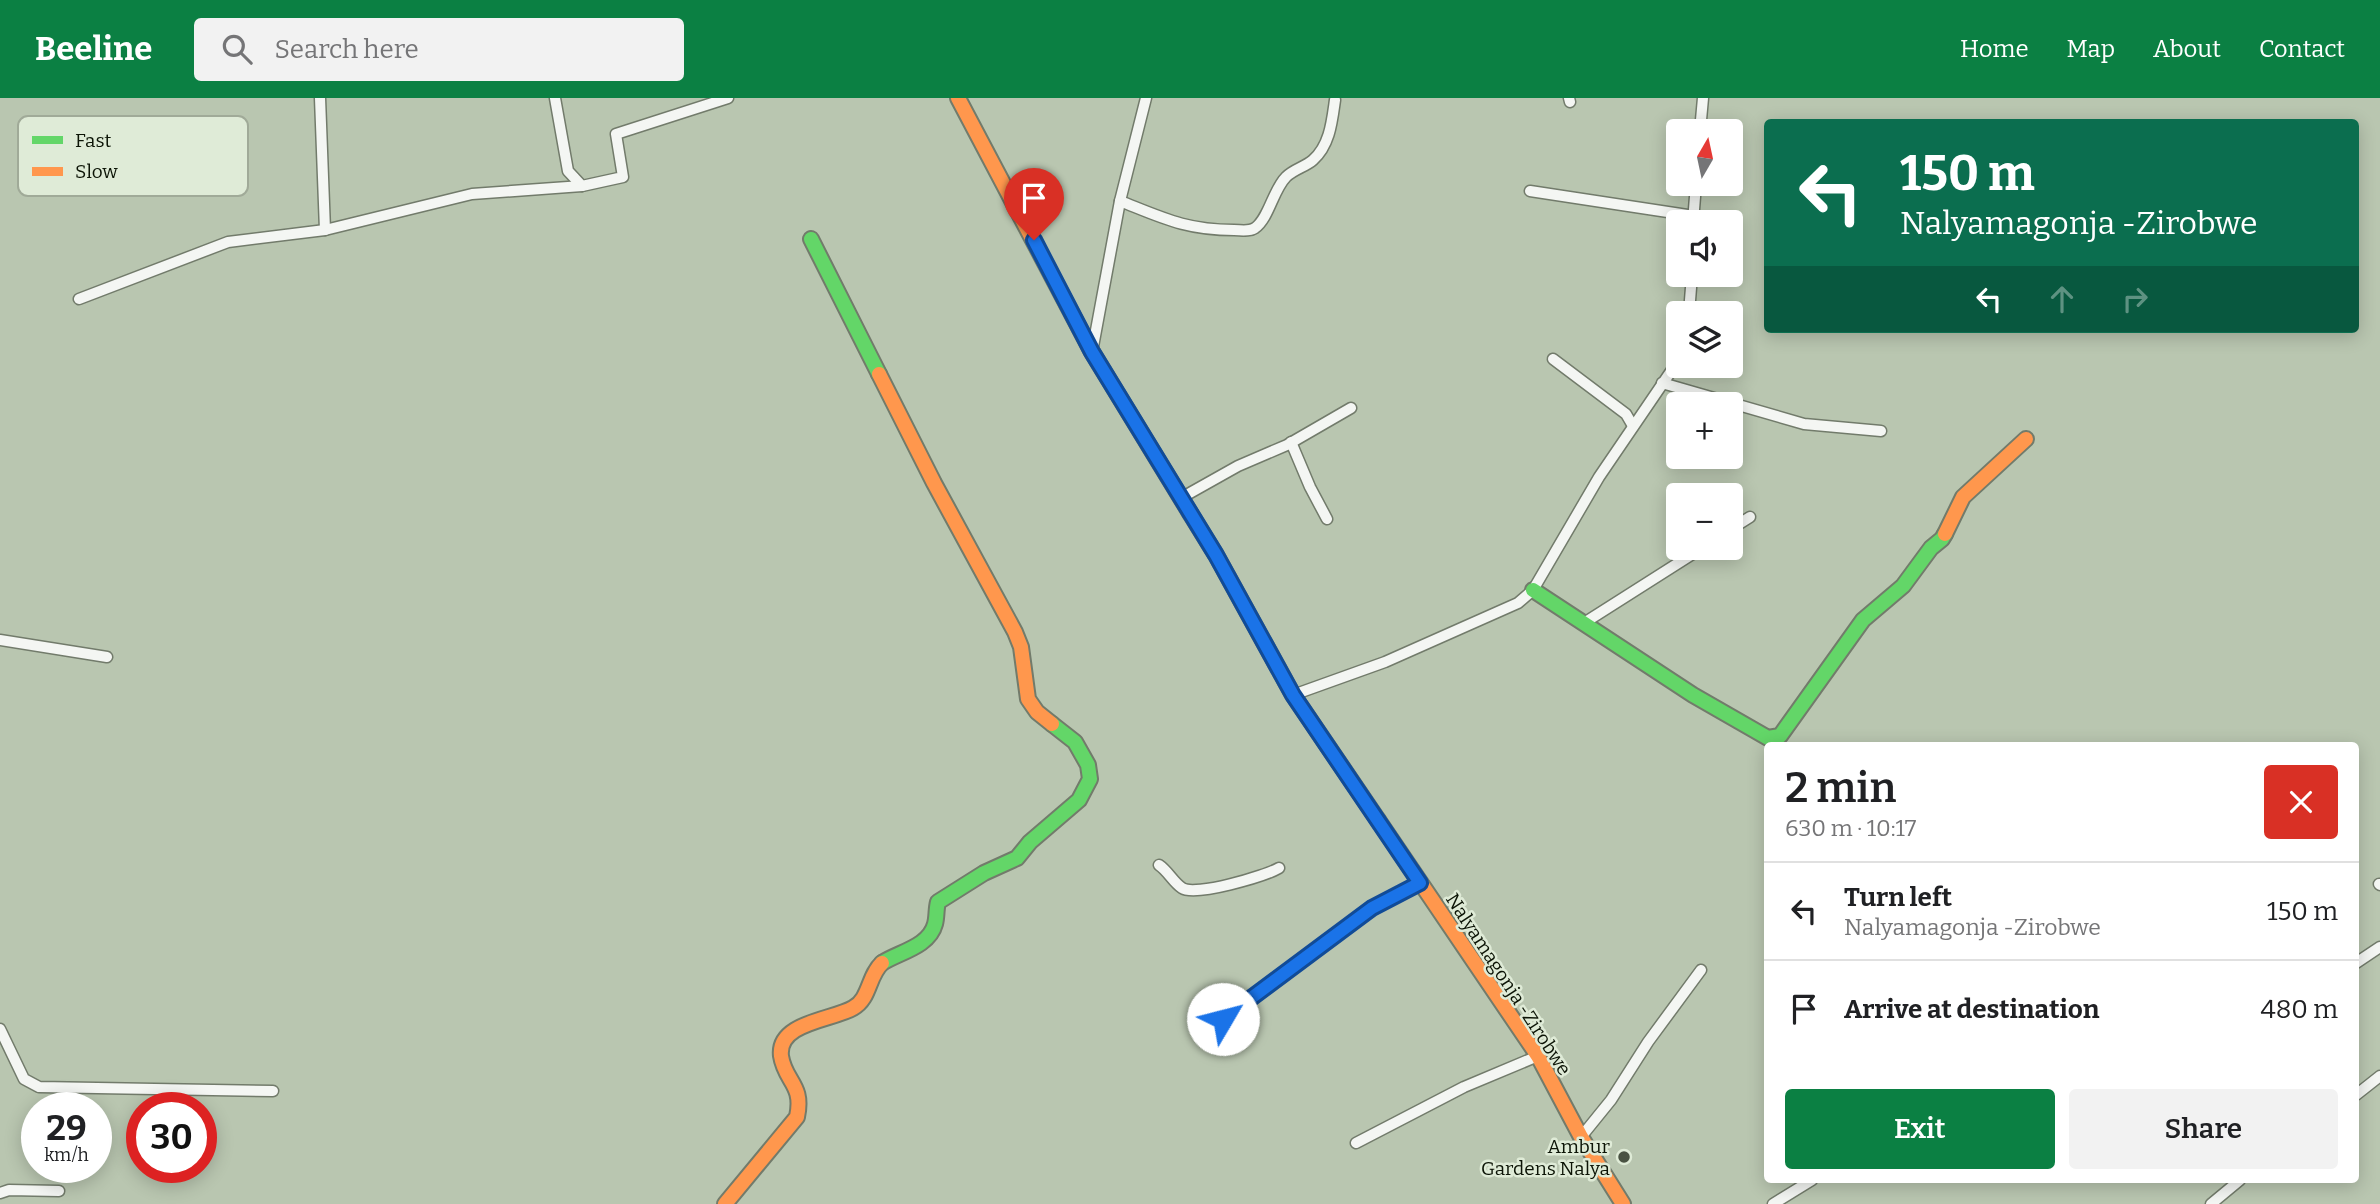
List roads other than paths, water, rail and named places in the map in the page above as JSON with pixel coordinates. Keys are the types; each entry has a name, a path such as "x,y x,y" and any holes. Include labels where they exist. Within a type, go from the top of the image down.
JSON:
{"street":[{"path":"320,98 325,230"},
{"path":"555,98 568,171 582,186"},
{"path":"79,299 228,242 325,230 472,194 582,186 622,177 616,134 727,98"},
{"name":"Nalyamagonja -Zirobwe","path":"958,98 1092,352 1216,555 1293,695 1538,1056 1581,1137 1623,1204"},
{"path":"1092,352 1120,201 1146,98"},
{"path":"1701,119 1703,98"},
{"path":"1120,201 1184,226 1250,230 1259,223 1282,181 1313,159 1326,144 1335,100"},
{"path":"1530,191 1666,214"},
{"path":"725,1204 797,1117 800,1101 783,1065 784,1039 795,1029 853,1009 863,1000 877,968 911,949 929,934 934,927 938,902 984,873 1017,858 1030,842 1079,800 1090,779 1088,765 1075,742 1037,712 1028,699 1021,647 1015,632 934,483 811,239"},
{"path":"1553,359 1626,414 1633,426"},
{"path":"1293,695 1384,662 1518,603 1533,590 1599,477 1666,378"},
{"path":"1662,383 1804,424 1881,431"},
{"path":"1181,499 1238,466 1291,443 1352,408"},
{"path":"1533,590 1756,733 1768,738 1780,736 1863,620 1903,586 1931,548 1942,538 1963,498 2026,439"},
{"path":"1291,443 1327,519"},
{"path":"1743,521 1750,517"},
{"path":"1584,623 1683,560"},
{"path":"0,640 107,657"},
{"path":"1158,865 1168,871 1182,888 1195,891 1212,890 1279,868"},
{"path":"1223,1019 1372,908 1420,883"},
{"path":"2359,961 2380,947"},
{"path":"1581,1137 1611,1100 1648,1042 1700,970"},
{"path":"0,1029 24,1079 39,1087 273,1091"},
{"path":"1356,1143 1464,1087 1538,1056"},
{"path":"2359,1093 2380,1076"},
{"path":"1773,1204 1807,1183"},
{"path":"2211,1204 2227,1184"},
{"path":"0,1193 9,1190 59,1191"}],"place":[{"name":"Ambur Gardens Nalya","path":"1624,1157"}]}
